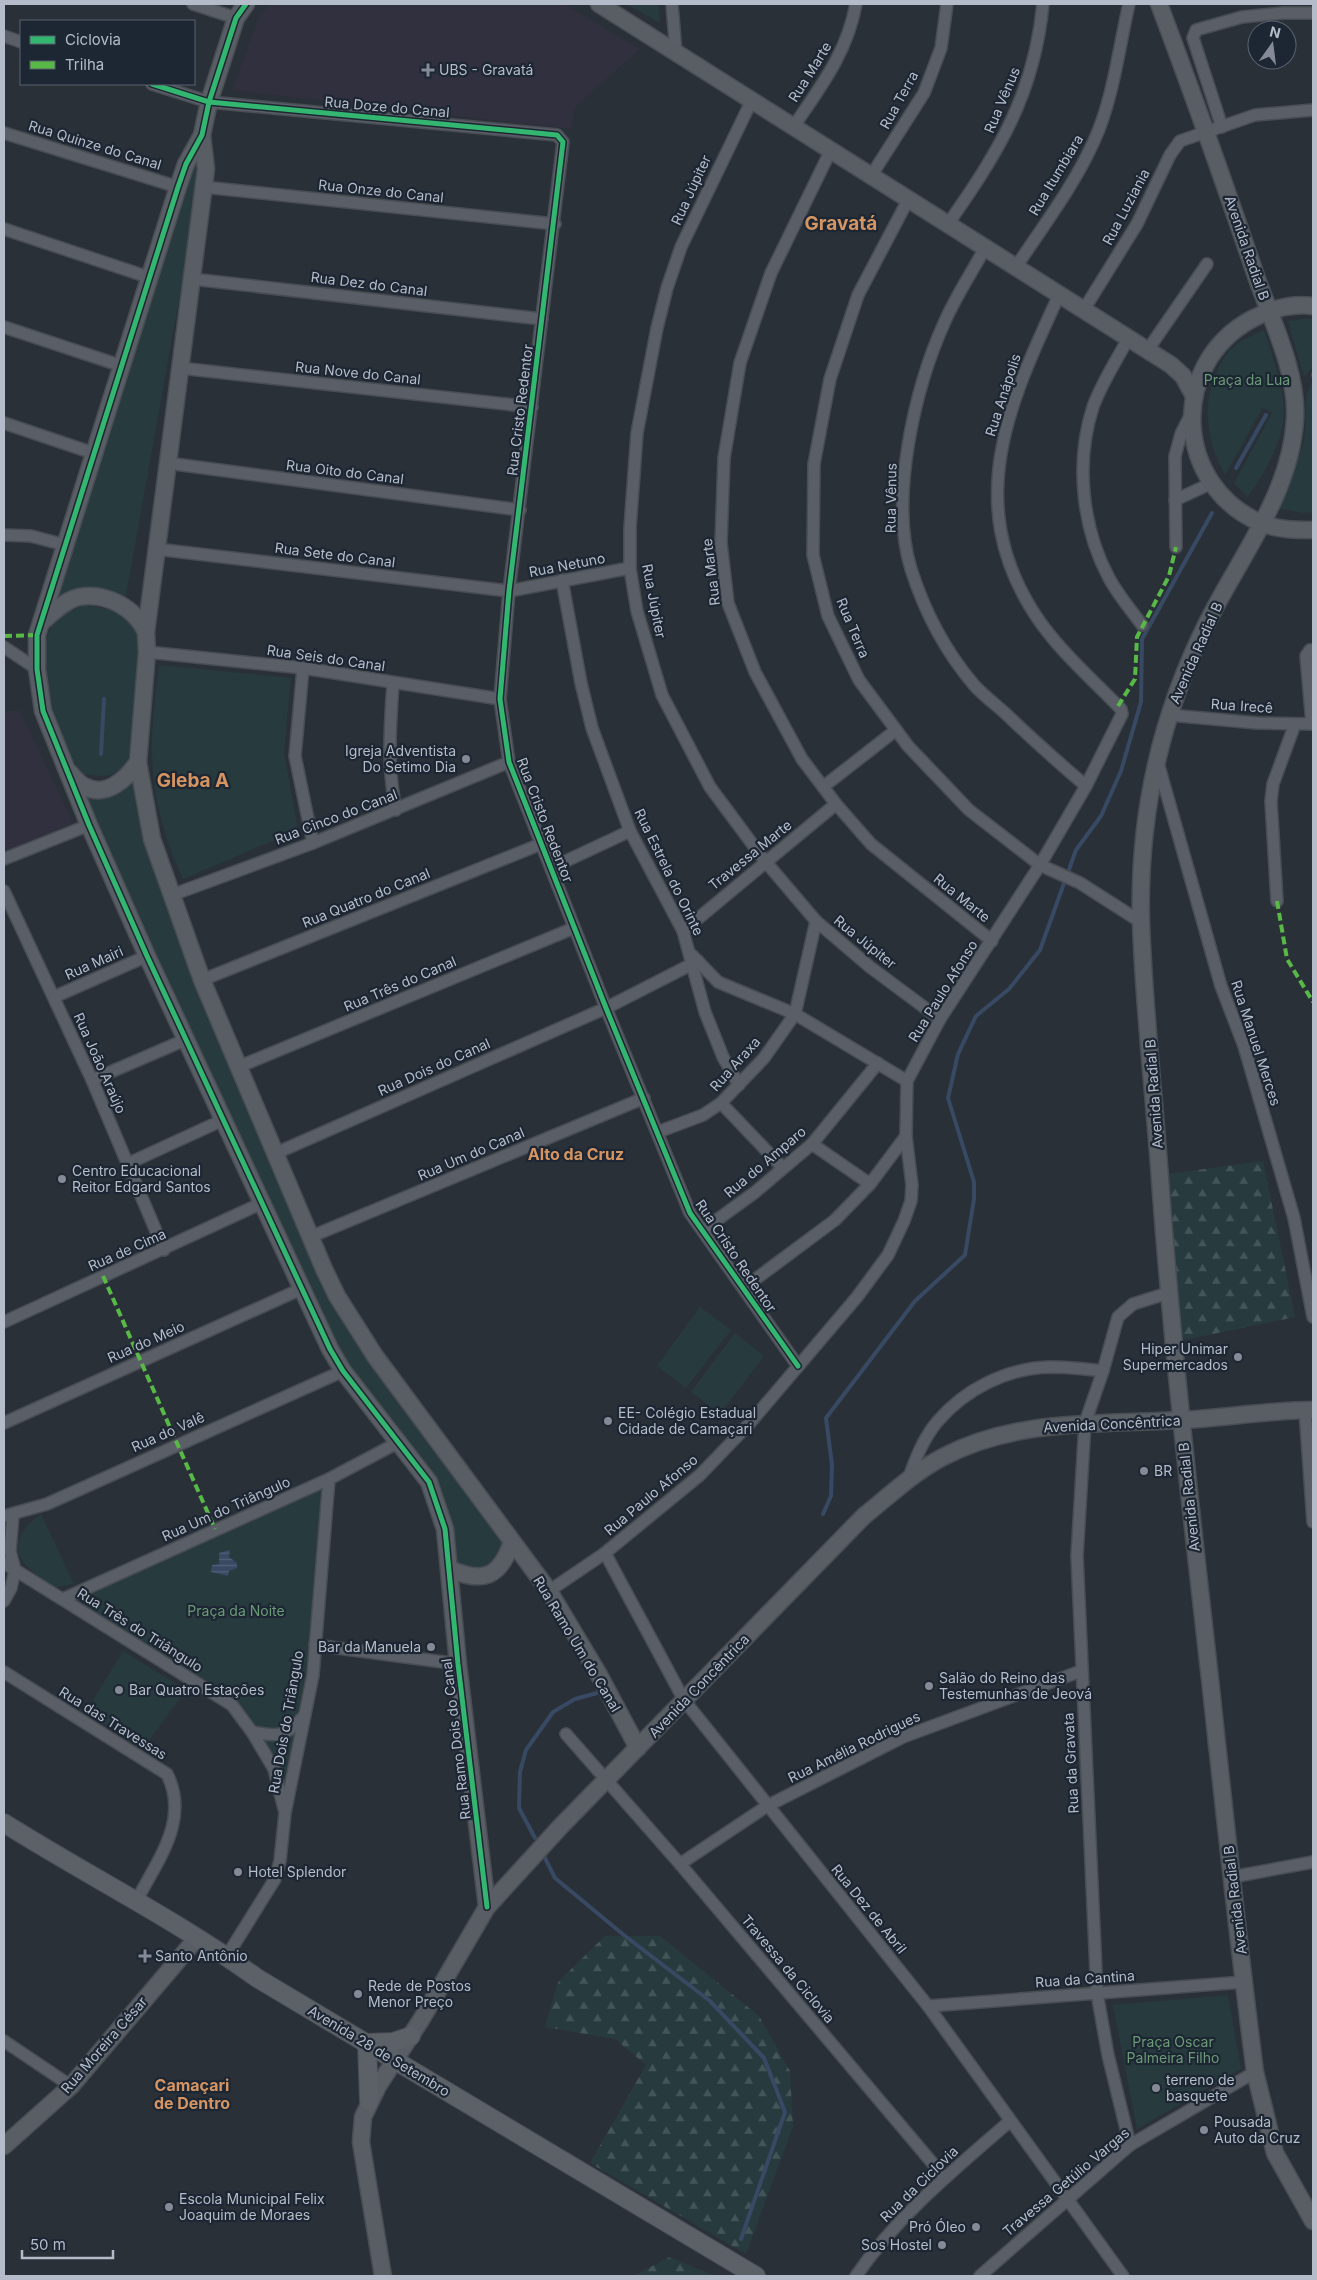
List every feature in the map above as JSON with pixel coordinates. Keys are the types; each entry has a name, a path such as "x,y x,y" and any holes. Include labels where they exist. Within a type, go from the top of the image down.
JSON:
{"main road":[{"name":"Avenida 28 de Setembro","path":"4,1824 68,1864 137,1900 227,1956 257,1978 756,2276"},
{"path":"368,2101 367,2043 393,2042 411,2036"}],"street":[{"path":"193,4 236,18"},
{"path":"202,135 209,102 236,18 246,4"},
{"path":"599,4 1171,365 1183,376 1192,404 1193,438 1201,464 1212,483 1233,506 1261,523 1287,530 1313,530"},
{"path":"672,4 676,53"},
{"name":"Rua Marte","path":"794,126 842,51 856,4"},
{"name":"Rua Terra","path":"870,176 924,93 941,48 947,4"},
{"name":"Rua Vênus","path":"948,224 989,164 1018,108 1034,61 1043,4"},
{"name":"Rua Itumbiara","path":"1016,267 1062,199 1095,140 1112,82 1129,4"},
{"name":"Avenida Radial B","path":"1160,4 1214,130 1268,310 1293,381 1296,400 1292,448 1284,474 1261,523 1207,622 1184,673 1169,715 1147,800 1143,844 1141,922 1168,1293 1255,2072 1275,2152 1313,2221"},
{"path":"1214,130 1193,38 1196,30 1242,17 1283,13 1313,13"},
{"path":"4,36 20,42"},
{"name":"Rua Doze do Canal","path":"155,85 209,102 556,135 561,138"},
{"name":"Rua Júpiter","path":"752,100 681,247 667,288 657,328 638,433 630,528 630,568 637,611 662,695 710,787 765,861 816,922 870,967 940,1019"},
{"name":"Rua Luziania","path":"1083,311 1137,224 1175,146 1186,137 1214,130 1255,115 1313,110"},
{"name":"Rua Quinze do Canal","path":"4,133 178,187"},
{"name":"Rua Ramo Dois do Canal","path":"202,135 186,164 178,187 151,278 93,453 40,624 37,635 37,669 43,711 89,825 147,956 225,1119 301,1289 343,1371 428,1482 444,1529 450,1569 458,1664 487,1907"},
{"name":"Rua Ramo Um do Canal","path":"202,135 206,169 204,187 146,632 147,652 138,762 152,839 202,980 274,1154 337,1296 375,1356 549,1591 598,1673 638,1748"},
{"name":"Rua Cristo Redentor","path":"561,138 563,142 555,224 510,591 500,699 509,762 606,1008 690,1213 798,1366"},
{"name":"Rua Marte","path":"831,150 771,273 740,363 724,458 721,543 728,603 755,672 802,760 836,804 871,844 992,941"},
{"name":"Rua Onze do Canal","path":"204,187 555,224"},
{"name":"Rua Terra","path":"908,200 858,294 830,379 814,464 813,555 828,616 859,680 908,746 969,810 1040,865 1080,883 1141,922"},
{"path":"172,207 180,203 187,203 194,206 200,213"},
{"path":"4,229 151,278"},
{"name":"Rua Vênus","path":"985,248 945,322 919,393 909,440 904,489 904,530 911,568 936,630 974,685 1086,786"},
{"path":"1148,351 1207,264"},
{"name":"Rua Dez do Canal","path":"192,279 542,319"},
{"name":"Rua Anápolis","path":"1059,295 1023,373 1003,436 997,512 1015,580 1035,614 1056,643 1121,709"},
{"path":"1176,547 1175,456 1181,434 1208,361 1226,338 1246,322 1268,310 1287,306 1313,306"},
{"path":"4,327 122,366"},
{"path":"1128,339 1093,407 1084,452 1084,496 1090,534 1101,562 1110,580 1142,625"},
{"path":"1171,365 1182,369 1208,361"},
{"name":"Rua Nove do Canal","path":"180,368 532,407"},
{"path":"4,423 93,453"},
{"name":"Rua Oito do Canal","path":"167,463 520,510"},
{"path":"1175,500 1212,483"},
{"path":"4,526 64,545"},
{"path":"4,535 32,536"},
{"name":"Rua Sete do Canal","path":"156,549 510,591"},
{"name":"Rua Netuno","path":"510,591 630,568"},
{"name":"Rua Estrela do Orinte","path":"562,580 581,682 592,728 630,831 683,931 693,958 705,1012 723,1057 739,1085"},
{"path":"40,624 58,608 79,597 107,598 135,614 146,632"},
{"path":"4,647 37,669"},
{"path":"1312,724 1306,656 1310,650 1313,650"},
{"name":"Rua Seis do Canal","path":"147,652 303,668 393,684 500,699"},
{"path":"303,668 295,756 313,843"},
{"path":"393,684 389,736 392,786 396,810"},
{"name":"Rua Paulo Afonso","path":"549,1591 605,1553 700,1475 749,1424 857,1296 888,1255 911,1201 912,1185 906,1136 908,1081 940,1019 1040,865 1086,786 1122,714 1121,709"},
{"name":"Rua Irecê","path":"1169,715 1257,723 1312,724"},
{"path":"1277,901 1271,801 1273,784 1295,724"},
{"path":"823,787 896,730"},
{"name":"Rua Manuel Merces","path":"1157,760 1221,986 1244,1046 1294,1218 1313,1317"},
{"path":"66,769 83,786 100,789 123,780 138,762"},
{"name":"Rua Cinco do Canal","path":"172,895 313,843 509,762"},
{"path":"1147,800 1162,804 1171,810"},
{"name":"Travessa Marte","path":"683,931 836,804"},
{"path":"4,860 89,825"},
{"path":"551,868 630,831"},
{"name":"Rua Quatro do Canal","path":"202,980 541,844"},
{"name":"Rua João Araújo","path":"4,891 92,1080 164,1250"},
{"path":"795,1014 816,922"},
{"name":"Rua Três do Canal","path":"238,1067 574,928"},
{"name":"Rua Mairi","path":"54,997 147,956"},
{"path":"693,958 724,985 795,1014 908,1081"},
{"name":"Rua Dois do Canal","path":"274,1154 606,1008 693,958"},
{"name":"Rua Araxa","path":"658,1132 703,1115 721,1103 764,1058 795,1014"},
{"path":"92,1080 188,1039"},
{"name":"Rua do Amparo","path":"703,1230 754,1193 812,1144 878,1063"},
{"name":"Rua Um do Canal","path":"310,1237 644,1098"},
{"path":"721,1103 783,1168"},
{"path":"127,1164 225,1119"},
{"path":"744,1287 835,1220 870,1184 906,1136"},
{"path":"812,1144 870,1184"},
{"name":"Rua de Cima","path":"4,1322 262,1204"},
{"name":"Rua do Meio","path":"4,1423 301,1289"},
{"name":"Rua da Gravata","path":"1130,2146 1108,2055 1097,1993 1077,1556 1085,1423 1104,1371 1118,1317 1132,1304 1168,1293"},
{"path":"907,1481 920,1449 937,1422 966,1396 995,1377 1049,1367 1104,1371"},
{"name":"Rua do Valê","path":"9,1516 47,1504 343,1371"},
{"path":"1309,1410 1313,1522"},
{"name":"Avenida Concêntrica","path":"383,2276 361,2142 363,2117 368,2101 411,2036 487,1907 561,1826 864,1516 907,1481 942,1457 984,1438 1033,1428 1085,1423 1181,1420 1309,1410"},
{"name":"Rua Um do Triângulo","path":"62,1599 329,1479 399,1442"},
{"name":"Rua Dois do Triângulo","path":"227,1956 274,1878 280,1860 285,1813 313,1674 329,1479"},
{"path":"4,1601 11,1588 15,1570 10,1551 9,1516"},
{"path":"450,1569 471,1576 483,1576 492,1573 505,1561 512,1542"},
{"name":"Rua Dez de Abril","path":"605,1553 684,1700 928,2006 1123,2276"},
{"path":"505,1561 525,1560"},
{"name":"Rua Três do Triângulo","path":"4,1563 232,1705 252,1732 274,1769 285,1813"},
{"path":"315,1645 458,1664"},
{"name":"Rua Amélia Rodrigues","path":"680,1864 767,1806 902,1737 1081,1671"},
{"name":"Rua das Travessas","path":"4,1672 167,1774 174,1789 175,1820 170,1835 137,1900"},
{"path":"252,1732 272,1736 282,1734 292,1730 304,1716"},
{"name":"Travessa da Ciclovia","path":"566,1734 680,1864 944,2178"},
{"path":"1232,1877 1313,1862"},
{"name":"Rua Moreira César","path":"4,2146 71,2086 197,1938"},
{"name":"Rua da Cantina","path":"928,2006 1244,1982"},
{"path":"4,2041 71,2086"},
{"name":"Travessa Getúlio Vargas","path":"980,2276 1067,2198 1130,2146 1255,2072"},
{"name":"Rua da Ciclovia","path":"856,2276 888,2233 944,2178 1010,2121"}],"shaded area":[{"name":"UBS - Gravatá","path":"271,4 564,4 640,49 575,107 571,129 232,90 260,15"},
{"path":"4,711 20,711 73,823 4,852"}],"green space":[{"path":"626,4 658,4 660,23"},
{"path":"208,111 199,188 124,606 79,597 49,616"},
{"name":"Praça da Lua","path":"1313,319 1313,367 1304,377 1288,321"},
{"name":"Praça da Lua","path":"1264,330 1277,371 1284,413 1277,446 1248,497 1234,483 1272,413 1263,407 1225,475 1213,446 1209,430 1209,400 1212,384 1229,351 1248,337"},
{"name":"Praça da Lua","path":"1313,381 1313,512 1303,513 1275,508 1292,475 1302,449 1307,394"},
{"path":"82,606 92,606 112,611 128,620 134,627 141,646 128,761 113,774 103,776 83,774 74,762 56,724 47,682 45,654 48,634 60,618"},
{"path":"159,665 291,678 284,752 298,830 183,879 165,833 157,802 153,770 152,731"},
{"path":"138,762 152,839 332,1297 359,1348 503,1542 496,1559 486,1567 471,1568 454,1563 429,1482 343,1371 66,769 103,790"},
{"path":"1263,1161 1295,1317 1179,1341 1161,1175"},
{"path":"700,1307 731,1330 686,1388 657,1366"},
{"path":"735,1333 764,1356 720,1414 691,1392"},
{"name":"Praça da Noite","path":"324,1486 309,1672 285,1804 280,1768 232,1701 71,1601"},
{"path":"41,1514 74,1584 56,1587 32,1571 19,1554 18,1545 21,1535 28,1525"},
{"path":"123,1651 186,1690 142,1750 86,1712"},
{"path":"605,1936 660,1936 759,2016 790,2071 793,2126 746,2254 590,2163 646,2065 615,2039 545,2027 558,1982"},
{"name":"Praça Oscar Palmeira Filho","path":"1228,1995 1241,2069 1137,2129 1113,2005"},
{"path":"670,2257 712,2275 712,2276 633,2276"}],"water":[{"path":"230,1550 229,1557 237,1563 237,1568 229,1571 228,1576 211,1572 212,1565 219,1564 219,1553"}],"waterway":[{"path":"1236,468 1266,415"},
{"path":"823,1514 831,1496 832,1465 826,1418 915,1301 965,1255 974,1199 974,1182 948,1098 958,1054 976,1016 1009,989 1040,950 1076,850 1101,816 1121,771 1141,702 1142,639 1212,513"},
{"path":"101,754 104,699"},
{"path":"535,1838 519,1808 520,1772 526,1750 553,1712 575,1699 597,1693"},
{"path":"544,1856 555,1878 625,1936 710,2001 764,2058 785,2112 741,2239"}],"marked path":[{"path":"1118,706 1135,679 1137,637 1169,576 1176,547"},
{"path":"4,636 37,635"},
{"path":"1277,901 1287,959 1313,1002"},
{"path":"103,1276 215,1529"}],"cycle path":[{"path":"246,4 236,18 209,102 202,135 186,164 178,187 37,635 37,669 43,711 89,825 147,956 330,1349 343,1371 429,1482 445,1529 458,1664 487,1907"},
{"path":"155,85 209,102 557,135 563,142 509,591 500,699 509,762 606,1008 690,1213 798,1366"}],"place":[{"name":"UBS - Gravatá","path":"428,70"},
{"name":"Igreja Adventista Do Setimo Dia","path":"466,759"},
{"name":"Centro Educacional Reitor Edgard Santos","path":"62,1179"},
{"name":"Hiper Unimar Supermercados","path":"1238,1357"},
{"name":"EE- Colégio Estadual Cidade de Camaçari","path":"608,1421"},
{"name":"BR","path":"1144,1471"},
{"name":"Bar da Manuela","path":"431,1647"},
{"name":"Salão do Reino das Testemunhas de Jeová","path":"929,1686"},
{"name":"Bar Quatro Estações","path":"119,1690"},
{"name":"Hotel Splendor","path":"238,1872"},
{"name":"Santo Antônio","path":"145,1956"},
{"name":"Rede de Postos Menor Preço","path":"358,1994"},
{"name":"terreno de basquete","path":"1156,2088"},
{"name":"Pousada Auto da Cruz","path":"1204,2130"},
{"name":"Escola Municipal Felix Joaquim de Moraes","path":"169,2207"},
{"name":"Pró Óleo","path":"976,2227"},
{"name":"Sos Hostel","path":"942,2245"}],"district":[{"name":"Gravatá","path":"841,223"},
{"name":"Gleba A","path":"193,780"},
{"name":"Alto da Cruz","path":"576,1154"},
{"name":"Camaçari de Dentro","path":"192,2094"}]}
